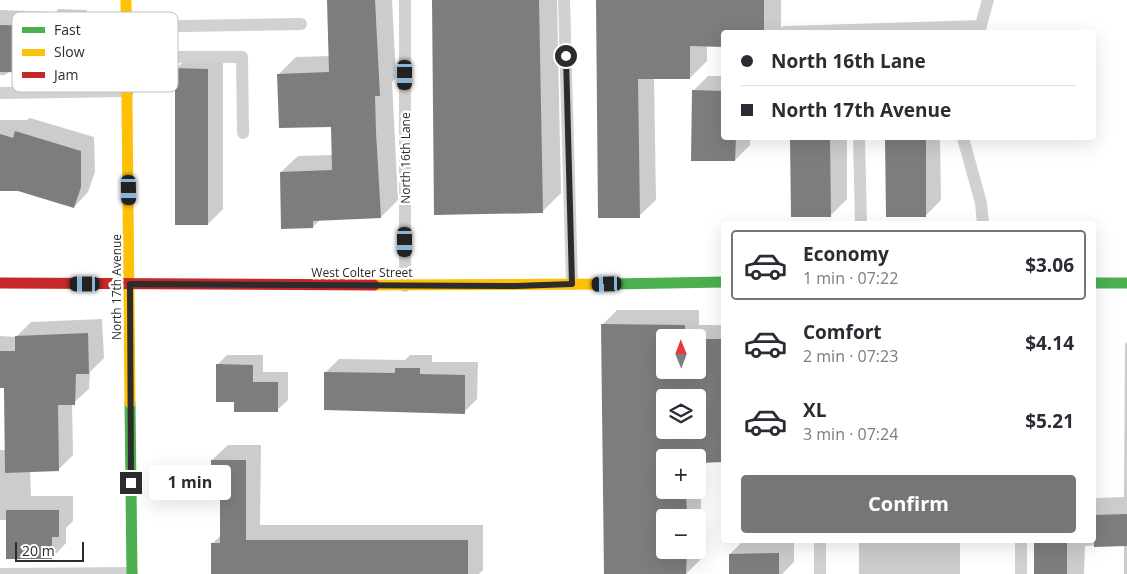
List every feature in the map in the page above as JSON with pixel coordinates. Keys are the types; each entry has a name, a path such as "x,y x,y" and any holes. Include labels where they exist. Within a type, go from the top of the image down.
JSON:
{"street":[{"name":"North 17th Avenue","path":"128,92 132,574"},
{"name":"West Colter Street","path":"0,284 405,286 721,282"},
{"path":"1096,283 1127,283"}],"lane":[{"name":"North 16th Lane","path":"405,0 405,286"},
{"path":"564,0 572,284"},
{"path":"939,30 980,29 988,0"},
{"path":"178,26 301,24"},
{"path":"178,57 242,57 244,134"},
{"path":"0,94 128,92"},
{"path":"860,140 861,221"},
{"path":"964,140 980,203 982,221"},
{"path":"820,543 820,574"},
{"path":"1021,543 1022,574"},
{"path":"0,574 132,574"}],"building":[{"path":"327,0 375,0 380,96 375,96 381,218 313,221 313,228 281,229 280,172 332,170 331,127 279,128 277,74 329,72"},
{"path":"432,0 539,0 543,213 434,215"},
{"path":"596,0 764,0 764,30 721,30 721,47 690,46 690,79 638,79 640,218 598,218"},
{"path":"0,25 12,25 12,72 0,72"},
{"path":"178,68 208,69 208,225 175,225 175,92 178,92"},
{"path":"692,90 721,91 721,140 736,140 735,161 691,161"},
{"path":"15,131 81,151 81,187 74,208 18,191 0,191 0,134 13,138"},
{"path":"790,140 830,140 831,217 791,217"},
{"path":"885,140 926,140 926,217 886,217"},
{"path":"601,324 685,325 685,329 656,329 656,379 706,379 706,339 721,339 721,462 706,463 706,449 656,449 656,499 686,499 687,509 656,509 656,559 687,559 686,574 604,574"},
{"path":"88,333 89,374 76,374 75,405 58,405 59,471 5,473 4,388 0,388 0,351 15,351 15,336"},
{"path":"216,364 253,365 253,382 278,382 278,412 234,412 234,402 216,402"},
{"path":"395,368 420,368 420,374 465,375 465,414 324,410 324,372 395,373"},
{"path":"211,460 246,460 246,540 468,540 468,574 211,574 211,543 220,543 220,488 211,488"},
{"path":"6,510 59,510 59,537 52,537 52,559 6,559"},
{"path":"1127,514 1127,546 1094,547 1094,543 1096,543 1096,515"},
{"path":"1034,543 1067,543 1067,574 1034,574"},
{"path":"779,553 779,574 729,574 729,554"}],"traffic: fast":[{"path":"613,284 721,282"},
{"path":"1096,283 1127,283"},
{"path":"130,403 132,574"}],"traffic: slow":[{"path":"126,0 126,12"},
{"path":"127,92 130,403"},
{"path":"374,285 613,284"}],"traffic: jam":[{"path":"0,283 374,285"}],"route":[{"path":"131,483 130,284 516,286 572,284 566,56"}]}
